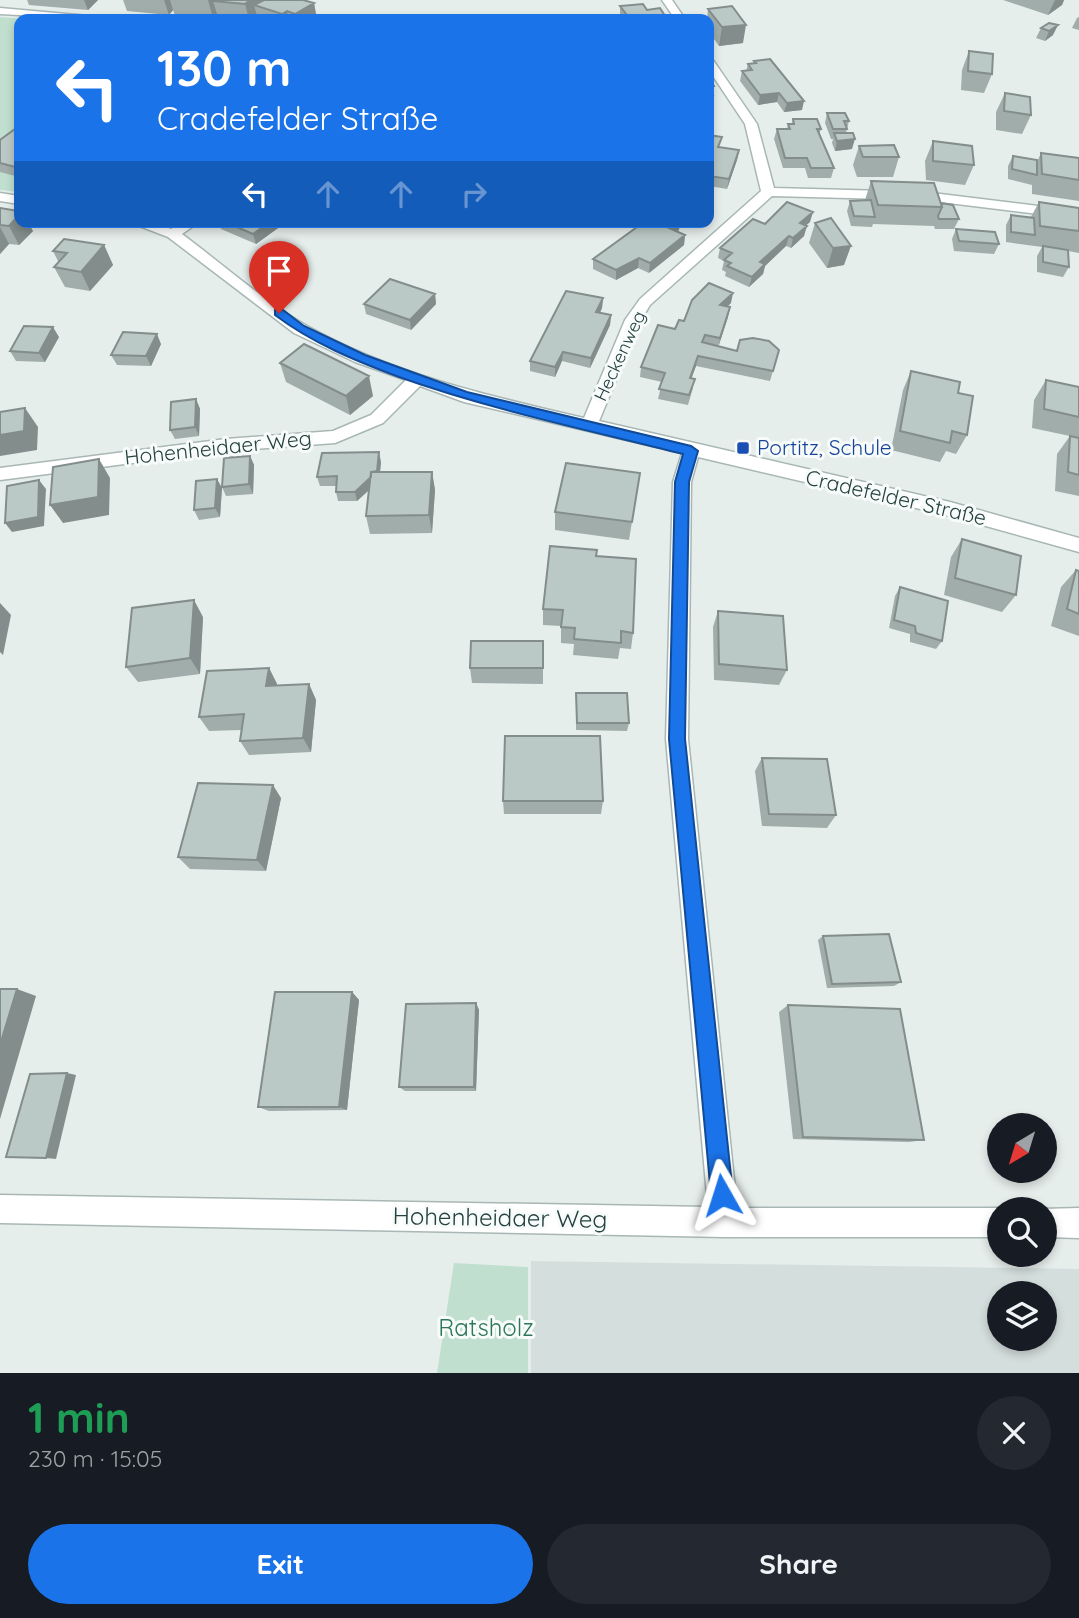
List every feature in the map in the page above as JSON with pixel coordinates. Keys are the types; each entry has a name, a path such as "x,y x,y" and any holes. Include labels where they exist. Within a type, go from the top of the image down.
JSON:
{"street":[{"path":"0,11 13,0"},
{"path":"0,11 33,14"},
{"path":"714,69 751,124 768,192 895,192 979,199 1079,215"},
{"name":"Heckenweg","path":"589,425 633,320 645,302 768,192"},
{"name":"Cradefelder Straße","path":"154,228 173,234 300,329 361,358 464,396 691,451 950,509 1079,545"},
{"path":"173,234 182,228"},
{"name":"Hohenheidaer Weg","path":"0,474 226,445 335,437 377,418 416,379"},
{"path":"691,451 682,482 677,739 724,1222"},
{"name":"Hohenheidaer Weg","path":"0,1209 724,1222 987,1223"},
{"path":"1057,1223 1079,1223"}],"shaded area":[{"path":"531,1261 1079,1269 1079,1373 531,1373"}],"green space":[{"path":"0,17 14,18 14,191 0,190"},
{"name":"Ratsholz","path":"454,1263 528,1267 528,1373 437,1373"}],"building":[{"path":"214,0 250,0 245,4"},
{"path":"264,0 303,0 314,3 295,14 287,11 282,14 254,5"},
{"path":"643,4 647,10 660,8 664,14 626,14 620,6"},
{"path":"732,6 746,25 722,27 708,9"},
{"path":"1049,23 1058,25 1049,31 1041,28"},
{"path":"969,51 993,54 992,74 968,71"},
{"path":"770,59 804,101 787,103 779,93 760,95 742,71 752,70 748,64 756,63 754,61"},
{"path":"1005,93 1030,97 1031,115 1004,111"},
{"path":"827,113 845,113 849,121 844,121 847,129 833,129"},
{"path":"793,119 817,119 821,129 817,129 834,168 811,168 807,158 785,158 777,129 790,129 788,124 794,124"},
{"path":"14,130 14,167 0,163 0,140"},
{"path":"834,133 853,133 855,139 837,141"},
{"path":"714,136 722,137 718,147 739,150 729,179 714,177"},
{"path":"933,141 972,146 974,165 933,161"},
{"path":"894,145 899,157 863,157 859,146"},
{"path":"1041,153 1079,158 1079,180 1042,174"},
{"path":"1013,156 1037,160 1037,175 1012,169"},
{"path":"871,181 934,183 942,207 878,205"},
{"path":"871,200 875,217 854,216 850,201"},
{"path":"787,202 813,212 800,223 807,226 793,238 789,236 760,262 765,264 752,277 727,266 731,263 724,260 732,253 720,248 753,219 765,224"},
{"path":"1039,202 1079,208 1079,231 1040,226"},
{"path":"941,203 953,205 959,219 939,219"},
{"path":"0,208 14,210 14,220 9,226 0,225"},
{"path":"1011,215 1034,218 1035,235 1011,232"},
{"path":"831,218 851,246 833,248 815,223"},
{"path":"239,228 262,228 253,234"},
{"path":"636,228 669,228 685,235 650,263 639,258 616,270 593,259"},
{"path":"956,229 995,232 999,244 959,241"},
{"path":"64,239 104,245 81,272 54,267 67,253 53,251"},
{"path":"1043,246 1068,250 1069,267 1043,262"},
{"path":"390,279 435,294 410,320 364,304"},
{"path":"709,283 733,293 720,305 730,307 720,338 705,335 702,342 737,351 740,340 753,338 769,341 779,350 773,371 698,356 690,378 695,379 689,395 659,389 665,373 641,367 658,325 675,329 679,320 684,321 692,300"},
{"path":"566,291 603,298 596,312 611,315 591,358 563,352 555,367 530,361"},
{"path":"24,326 53,327 39,353 10,351"},
{"path":"123,332 157,334 146,356 111,355"},
{"path":"304,344 369,376 346,396 280,363"},
{"path":"911,371 960,382 958,393 973,396 967,435 952,431 950,443 900,431"},
{"path":"1046,380 1079,387 1079,417 1044,409"},
{"path":"196,399 195,427 170,430 171,402"},
{"path":"25,408 24,431 0,435 0,412"},
{"path":"1070,436 1079,438 1079,475 1068,472"},
{"path":"379,452 377,471 371,472 371,477 355,492 336,492 337,476 317,477 322,453"},
{"path":"250,456 249,484 222,487 224,458"},
{"path":"99,459 98,497 50,505 53,467"},
{"path":"566,463 640,473 632,522 555,512"},
{"path":"371,472 432,472 429,515 366,516"},
{"path":"217,479 215,508 194,510 196,481"},
{"path":"39,480 38,517 5,523 7,486"},
{"path":"962,539 1021,556 1016,595 955,578"},
{"path":"550,546 597,550 596,556 636,559 633,633 621,631 621,643 574,639 575,628 561,627 563,610 543,609"},
{"path":"1076,570 1079,571 1079,614 1067,609"},
{"path":"900,587 948,601 942,641 916,633 915,626 894,620"},
{"path":"194,600 190,658 126,667 132,608"},
{"path":"718,611 783,616 787,670 719,664"},
{"path":"471,641 543,641 543,668 470,668"},
{"path":"269,668 266,686 309,684 303,738 240,741 244,714 199,717 207,671"},
{"path":"576,693 627,693 629,723 577,723"},
{"path":"505,736 600,736 603,801 503,801"},
{"path":"762,758 827,759 836,815 769,814"},
{"path":"198,783 273,785 257,860 178,857"},
{"path":"889,934 901,982 832,984 823,936"},
{"path":"0,989 17,989 0,1045"},
{"path":"275,992 352,992 339,1107 258,1107"},
{"path":"476,1003 474,1087 399,1087 406,1004"},
{"path":"788,1005 900,1009 924,1140 803,1137"},
{"path":"67,1073 46,1158 6,1157 30,1074"}],"place":[{"name":"Portitz, Schule","path":"743,448"}],"route":[{"path":"279,313 300,329 361,358 464,396 691,451 682,482 677,739 722,1195"}]}
